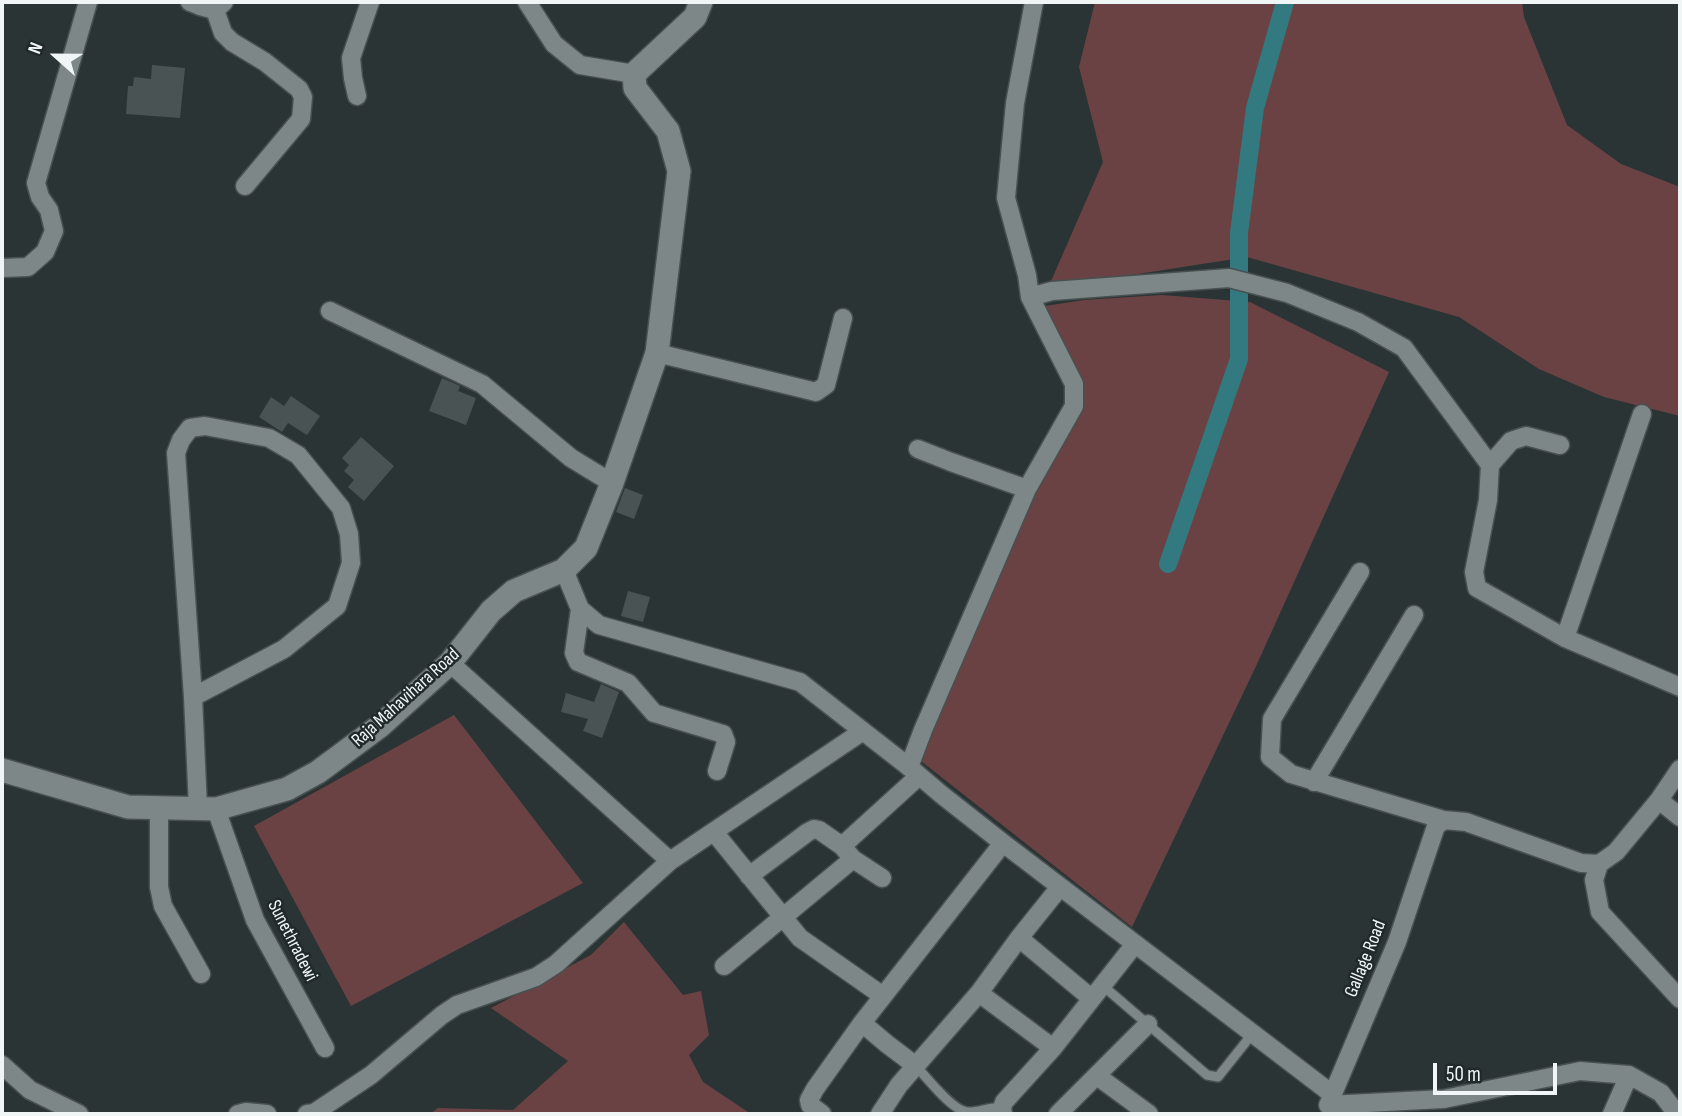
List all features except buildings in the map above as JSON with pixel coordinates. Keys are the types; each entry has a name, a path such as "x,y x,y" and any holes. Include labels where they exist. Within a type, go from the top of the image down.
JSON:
{"street":[{"path":"2,268 28,267 45,252 54,231 49,210 40,197 36,183 88,2"},
{"path":"190,2 200,6 220,6 223,33 299,89 303,97 301,119 245,186"},
{"path":"357,96 351,58 370,2"},
{"path":"527,2 554,44 580,65 634,74 695,17 701,2"},
{"path":"724,966 782,918 847,852 914,771 923,730 1027,489 1074,406 1074,384 1030,297 1027,275 1006,198 1015,103 1034,2"},
{"name":"Raja Mahavihara Road","path":"2,770 128,807 207,809 288,789 318,772 380,726 450,663 491,611 514,591 564,570 586,548 657,353 680,171 668,131 635,88 634,74"},
{"path":"1030,297 1052,291 1229,278 1287,293 1359,322 1404,348 1490,465"},
{"path":"330,311 482,384 571,458 611,483"},
{"path":"657,353 816,392 826,385 843,318"},
{"path":"1565,638 1642,414"},
{"name":"Sunethradewi","path":"193,697 285,649 337,606 351,563 349,534 341,508 298,455 269,438 205,426 191,428 181,440 176,453 193,697 207,809 255,920 326,1048"},
{"path":"1560,444 1526,436 1511,441 1490,465 1488,500 1474,572 1477,588 1565,638 1680,686"},
{"path":"918,449 1027,489"},
{"path":"564,570 580,609 599,625 800,682 1003,844 1252,1033 1328,1104 1445,1106 1580,1071 1629,1075 1661,1093 1677,1114"},
{"path":"1360,572 1272,719 1270,757 1291,775 1444,820 1466,822 1581,863 1599,864"},
{"path":"580,609 574,653 578,662 628,682 654,713 723,734 726,742 716,771"},
{"path":"1314,782 1414,615"},
{"path":"450,663 670,861"},
{"path":"307,1114 371,1075 457,1005 536,977 556,964 670,861 863,731"},
{"path":"1680,769 1659,800 1616,852 1599,864 1594,880 1600,912 1680,999"},
{"path":"1659,800 1680,817"},
{"path":"159,808 159,887 163,906 201,974"},
{"name":"Gallage Road","path":"1328,1104 1397,942 1436,826 1444,820"},
{"path":"749,876 814,829 819,830 882,878"},
{"path":"713,832 800,938 883,996"},
{"path":"822,1114 810,1104 814,1089 862,1023 1003,844"},
{"path":"880,1114 899,1085 979,993 1060,887"},
{"path":"1019,938 1096,991"},
{"path":"1002,1111 1004,1102 1053,1048 1135,944"},
{"path":"979,993 1053,1048"},
{"path":"862,1023 916,1066"},
{"path":"1058,1114 1148,1024"},
{"path":"2,1065 30,1090 79,1114"},
{"path":"1612,1114 1629,1075"},
{"path":"1097,1076 1149,1114"},
{"path":"238,1114 267,1114"}],"lane":[{"path":"1096,991 1148,1024 1207,1075 1218,1077 1252,1033"},
{"path":"916,1066 957,1109 969,1112 993,1107 1002,1111"}],"shaded area":[{"path":"1095,2 1522,2 1524,17 1567,125 1621,164 1680,187 1680,416 1604,397 1539,369 1459,317 1247,257 1048,288 1103,162 1079,67"},
{"path":"1162,295 1250,302 1389,372 1257,664 1132,927 912,754 1080,382 1045,306 1084,300"},
{"path":"454,715 583,883 351,1006 254,826"},
{"path":"624,922 683,995 701,991 709,1035 689,1055 703,1082 751,1114 430,1114 438,1108 513,1110 568,1061 491,1008 591,955"}],"waterway":[{"path":"1168,564 1239,359 1239,233 1255,108 1285,2"}]}
